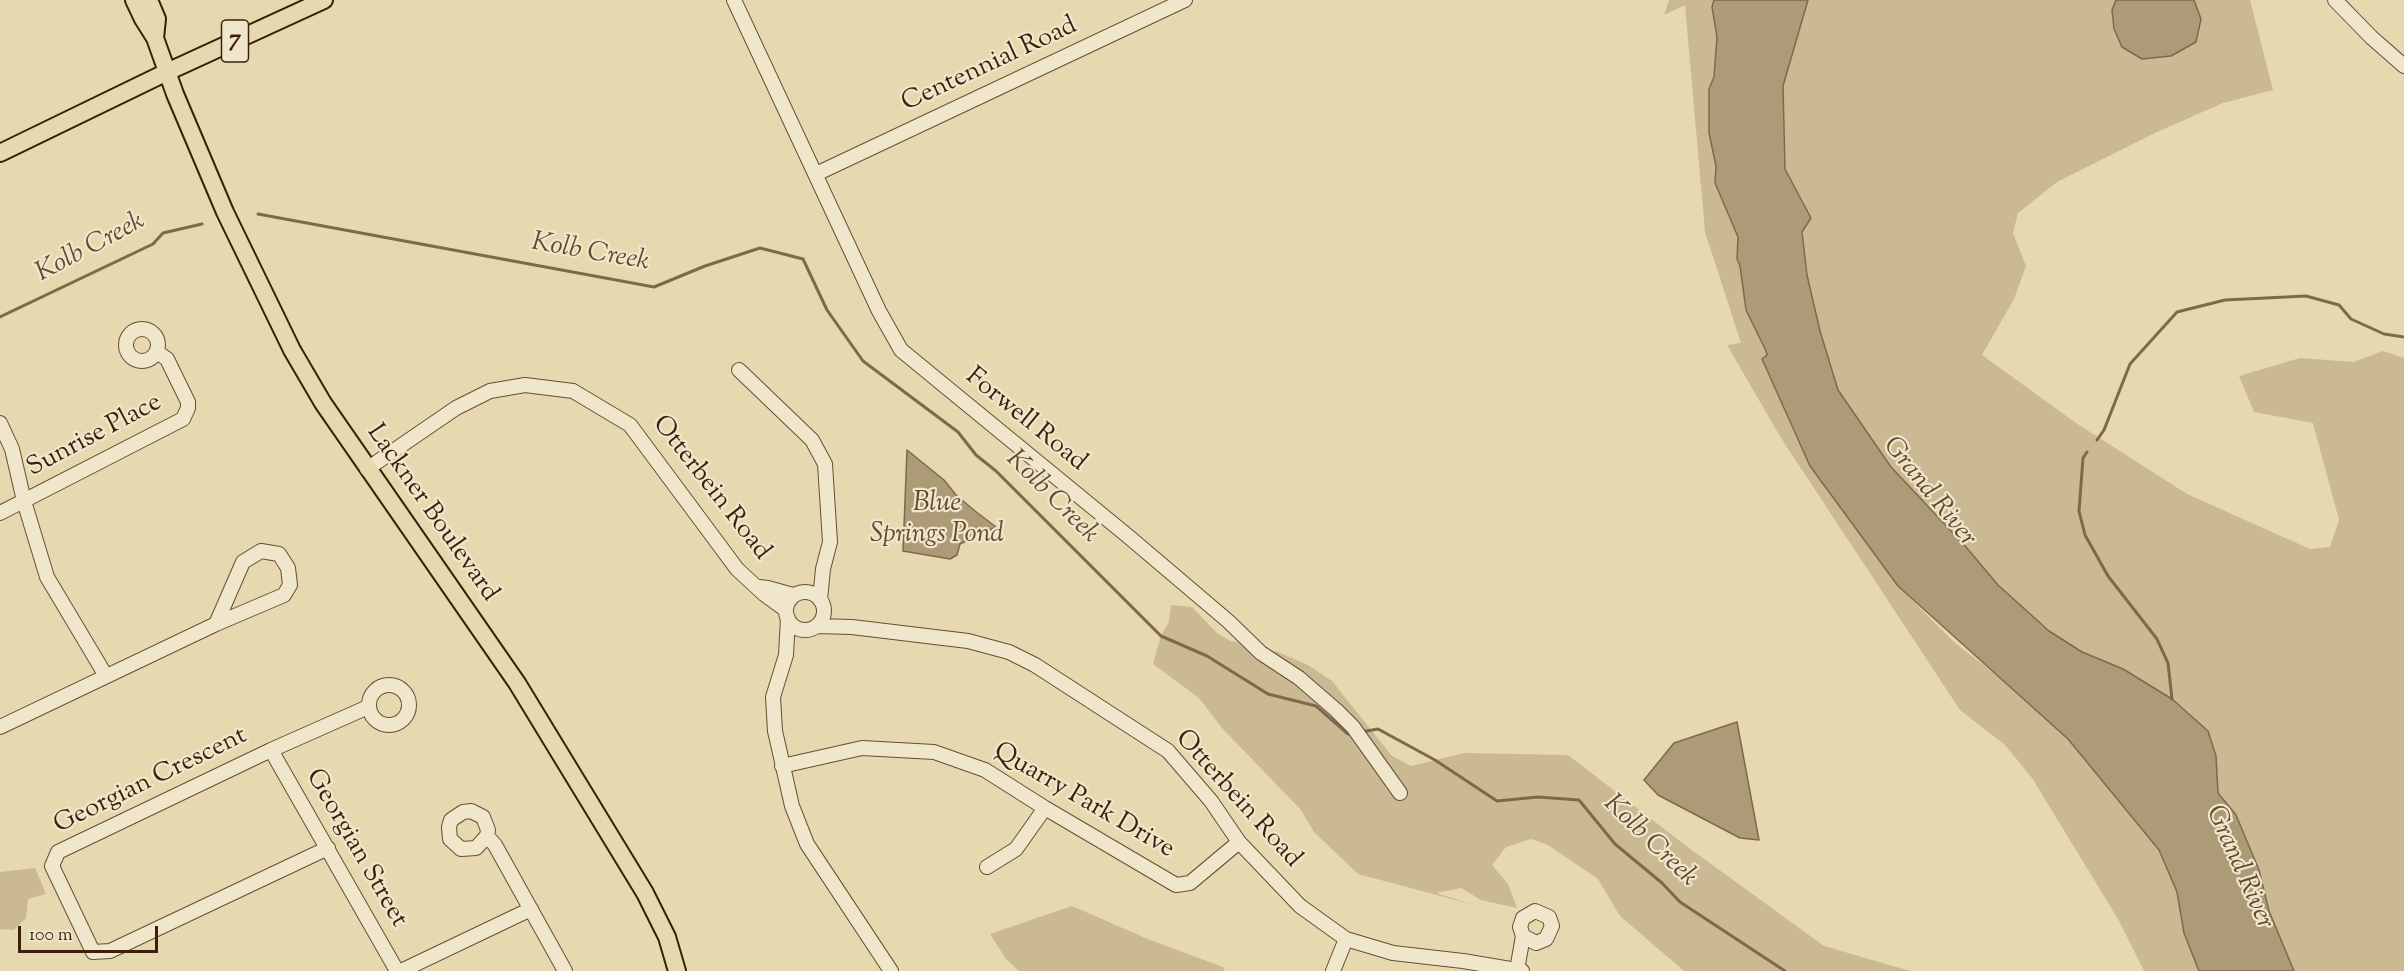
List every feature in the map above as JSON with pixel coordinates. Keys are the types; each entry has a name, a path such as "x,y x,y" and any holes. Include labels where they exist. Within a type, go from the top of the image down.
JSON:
{"main road":[{"path":"134,0 156,38"},
{"path":"149,0 157,19 156,38"},
{"name":"7","path":"0,153 167,72 324,0"},
{"name":"Lackner Boulevard","path":"156,38 167,72 225,212 282,331 323,403 465,606 529,703 645,893 667,937 677,971"}],"street":[{"name":"Forwell Road","path":"734,0 879,311 901,350 1129,537 1228,621 1261,653 1299,678 1353,727 1400,793"},
{"name":"Centennial Road","path":"816,174 1185,0"},
{"path":"2335,0 2371,37 2404,66"},
{"name":"Sunrise Place","path":"0,513 183,419 188,402 167,359 157,352"},
{"path":"739,370 812,440 825,464 830,542 823,569 822,618 786,655"},
{"name":"Otterbein Road","path":"368,469 456,408 490,392 525,385 573,391 630,425 737,569 787,614 796,628 852,627 968,641 1009,652 1035,665 1168,751 1211,801 1239,842 1300,906 1346,939 1393,953 1463,961 1519,971"},
{"path":"0,423 12,449 24,501 47,577 106,676"},
{"path":"0,727 216,624 284,595 290,585 288,568 279,554 261,551 243,562 216,624"},
{"path":"823,569 788,602 786,655 773,697 775,731 792,806 807,844 891,971"},
{"name":"Otterbein Road","path":"759,587 813,594 822,605 852,627"},
{"path":"272,750 368,707"},
{"name":"Quarry Park Drive","path":"782,766 862,748 934,752 985,770 1176,885 1190,883 1239,842"},
{"name":"Georgian Crescent","path":"272,750 58,852 52,866 93,952 110,951 328,848"},
{"name":"Georgian Street","path":"272,750 399,971"},
{"path":"987,867 1016,849 1045,808"},
{"path":"487,836 495,845 565,971"},
{"path":"399,971 531,909"},
{"path":"1519,971 1523,936"},
{"path":"1334,971 1346,939"}],"shaded area":[{"path":"1669,0 1714,0 1717,37 1714,77 1709,89 1709,133 1716,166 1715,183 1738,237 1737,259 1746,310 1766,351 1788,414 1810,466 1898,586 1955,643 2016,690 2068,739 2159,851 2177,892 2184,933 2199,971 2144,971 2118,919 2032,778 2005,745 1960,710 1781,438 1727,345 1741,343 1705,232 1685,5 1664,15"},
{"path":"1808,0 2116,0 2112,10 2201,19 2194,0 2250,0 2273,90 2223,103 2159,131 2057,182 2018,213 2013,233 2026,266 2014,299 1982,355 2076,423 2187,494 2310,549 2330,547 2339,520 2313,423 2254,412 2239,376 2300,358 2354,362 2383,351 2404,358 2404,971 2294,971 2269,911 2259,870 2236,815 2218,793 2216,756 2208,731 2172,699 2123,669 2082,652 2049,631 1998,585 1966,547 1891,467 1838,390 1820,331 1807,275 1802,232 1811,218 1785,169 1783,86 1793,32"},
{"path":"1171,605 1192,607 1218,634 1231,641 1278,652 1308,665 1332,681 1392,756 1411,766 1464,753 1568,755 1689,848 1824,946 1910,971 1684,971 1620,916 1598,879 1548,845 1531,839 1506,847 1492,865 1508,884 1517,908 1481,900 1461,888 1436,893 1478,906 1358,874 1314,832 1301,810 1222,728 1199,698 1153,664 1161,636 1169,621"},
{"path":"35,868 46,894 28,899 26,918 14,930 0,929 0,872"},
{"path":"1072,906 1150,940 1223,967 1225,971 1019,971 1006,959 990,934"}],"water":[{"name":"Grand River","path":"1714,0 1808,0 1783,86 1785,169 1811,218 1802,232 1807,275 1820,331 1838,390 1891,467 1966,547 1998,585 2049,631 2082,652 2123,669 2172,699 2208,731 2216,756 2218,793 2236,815 2259,870 2269,911 2294,971 2199,971 2184,933 2177,892 2159,850 2068,739 1898,586 1810,466 1762,359 1767,355 1766,351 1746,310 1737,259 1738,237 1715,183 1716,166 1709,133 1709,89 1714,77 1717,37 1712,7"},
{"path":"2116,0 2194,0 2201,19 2196,42 2171,56 2142,59 2122,47 2114,29 2112,10"},
{"name":"Blue Springs Pond","path":"907,450 944,480 956,495 996,527 960,544 957,555 950,559 903,551"},
{"path":"1737,722 1759,840 1740,838 1658,795 1644,780 1674,743"}],"waterway":[{"name":"Kolb Creek","path":"258,214 654,287 705,266 760,248 803,259 827,310 863,361 958,432 976,455 996,471 1161,636 1207,656 1268,694 1316,706 1348,734 1352,734"},
{"name":"Kolb Creek","path":"0,317 153,244 163,233 202,224"},
{"path":"2097,440 2104,430 2130,364 2177,312 2225,300 2306,296 2339,305 2351,319 2384,334 2404,337"},
{"path":"2087,452 2083,458 2079,511 2085,535 2108,576 2157,639 2168,663 2172,699"},
{"name":"Kolb Creek","path":"1361,732 1378,729 1435,760 1497,801 1538,797 1579,800 1615,844 1662,883 1680,902 1785,971"}]}
